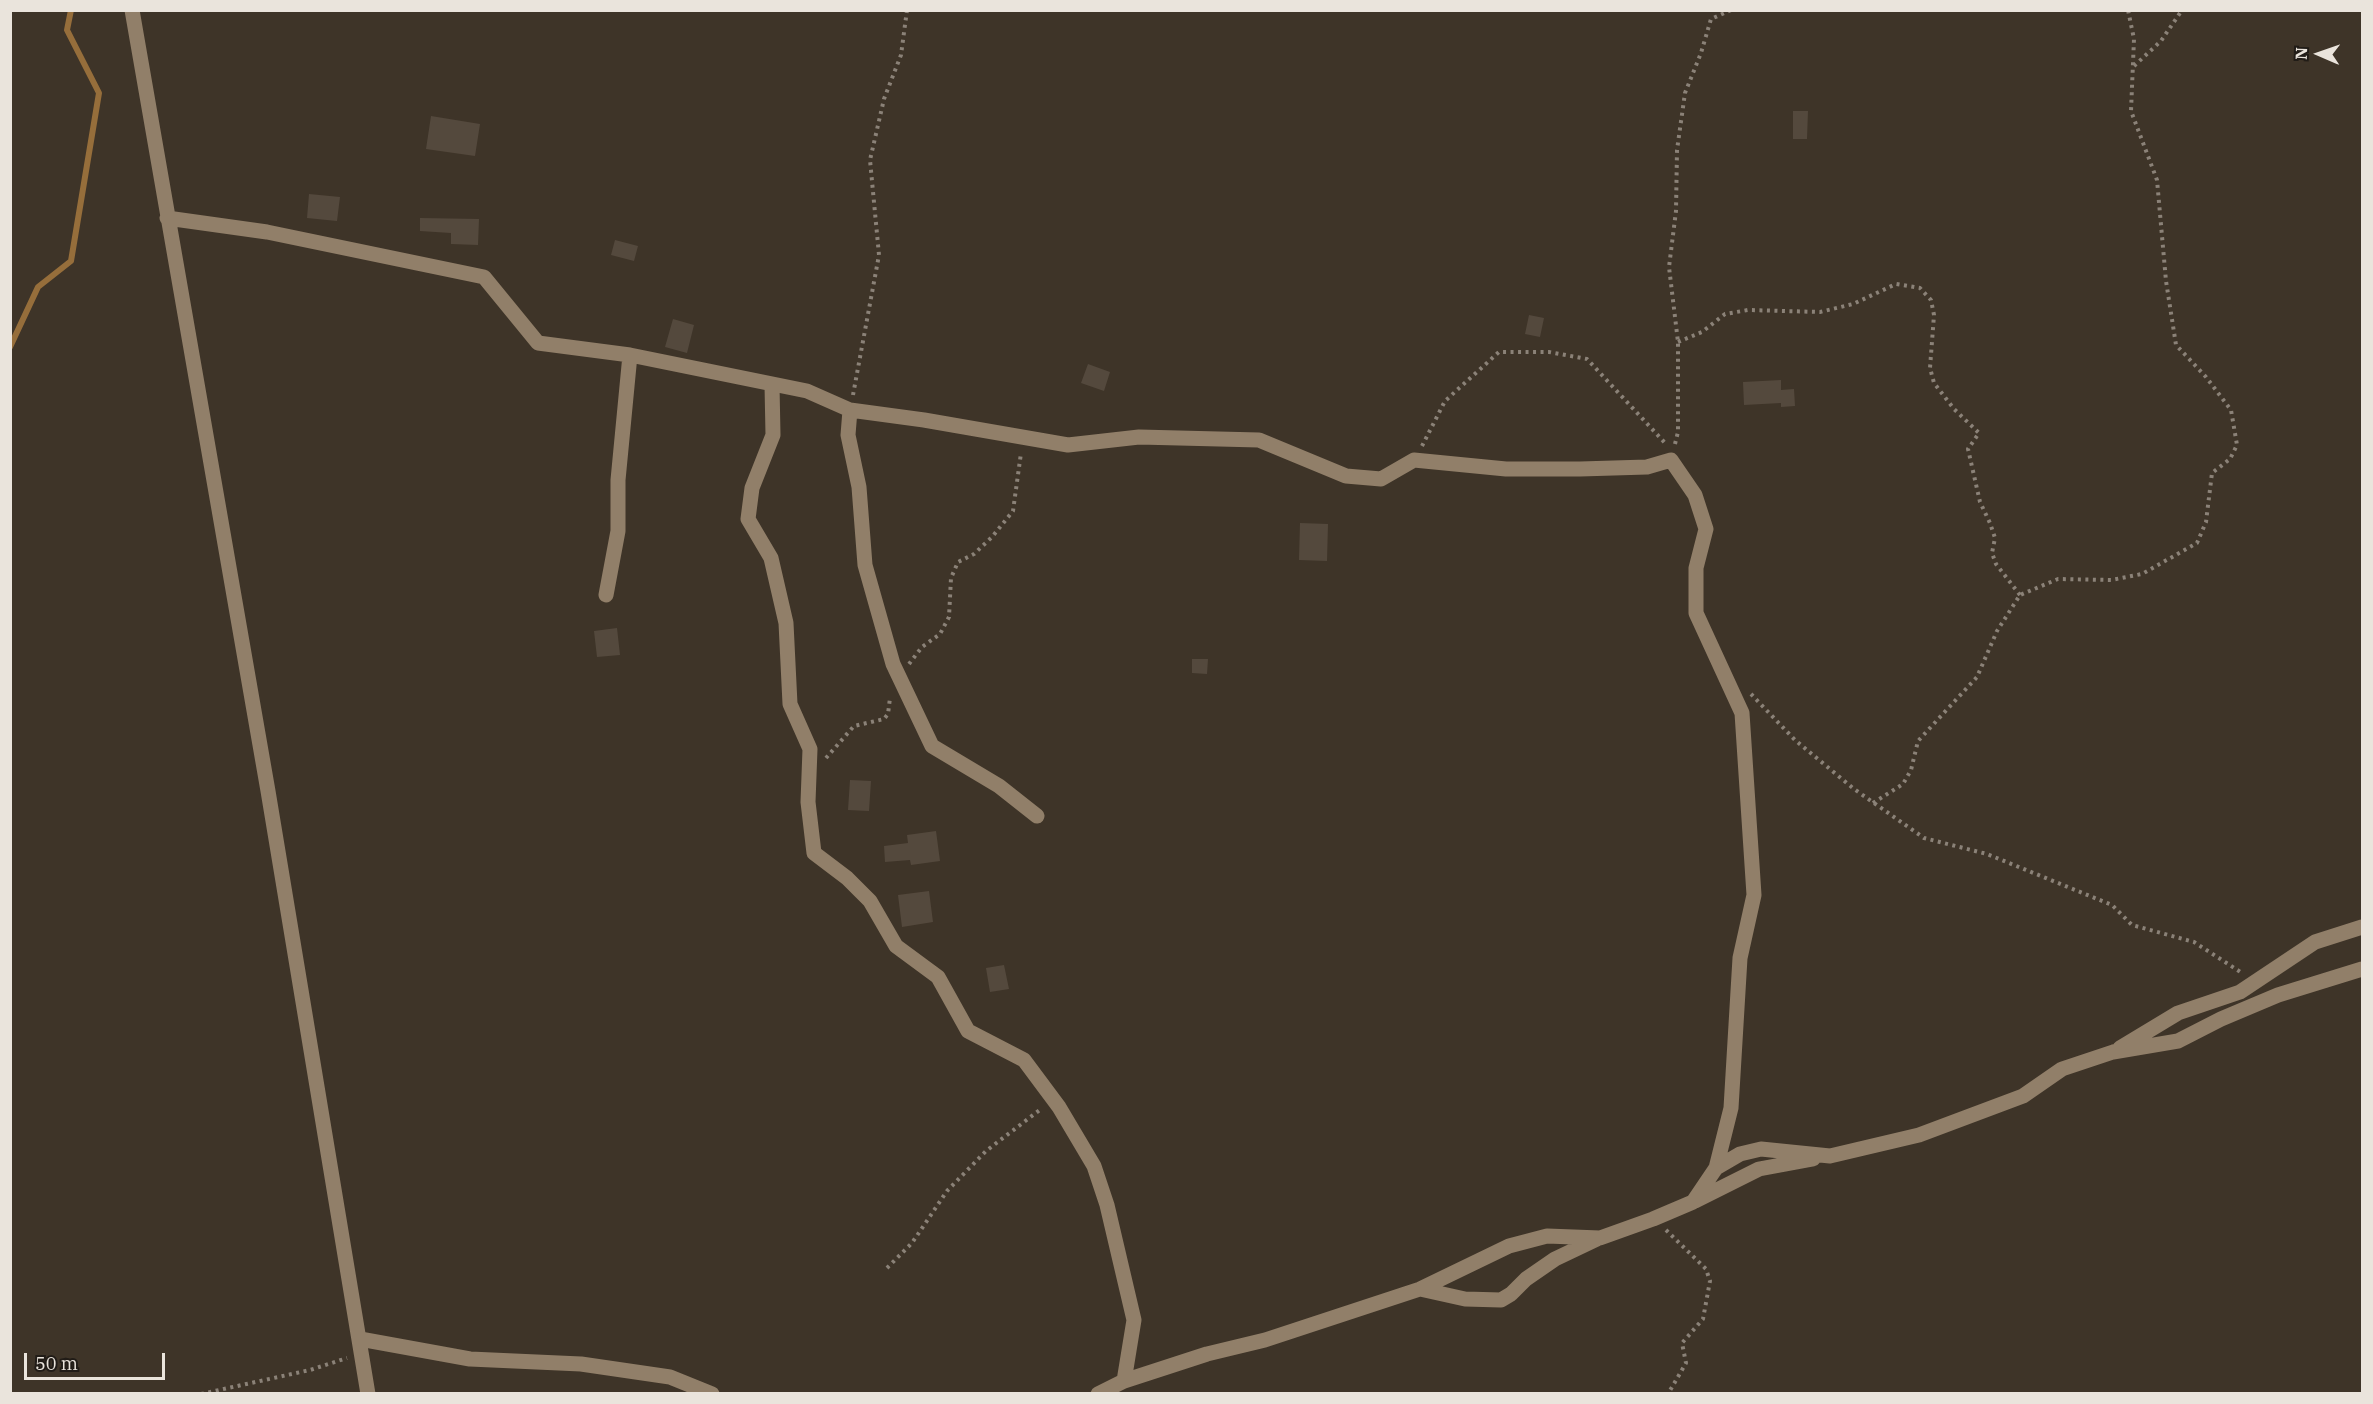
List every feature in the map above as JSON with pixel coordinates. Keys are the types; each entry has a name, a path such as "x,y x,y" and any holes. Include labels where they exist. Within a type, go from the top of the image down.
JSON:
{"street":[{"path":"132,10 268,790 368,1394"},
{"path":"167,218 267,232 484,277 538,343 630,355 807,391 850,410 1068,444 1139,437 1259,440 1346,476 1381,479 1414,460 1506,469 1647,467 1671,460 1695,495 1706,529 1696,568 1696,613 1742,713 1754,895 1740,958 1731,1108 1716,1168 1694,1202"},
{"path":"606,595 618,531 618,480 630,355"},
{"path":"772,385 772,435 752,488 748,519 771,558 786,623 790,704 810,749 808,802 814,853 847,878 870,901 896,946 938,977 968,1031 1024,1060 1053,1099 1094,1166 1107,1205 1134,1320 1124,1381"},
{"path":"850,410 848,435 860,487 865,565 893,664 932,746 989,780 1037,816"},
{"path":"2113,1052 2178,1013 2240,992 2314,942 2362,927"},
{"path":"1420,1289 1465,1299 1501,1300 1555,1259 1600,1238 1694,1202 1758,1169 1919,1135 2023,1096 2062,1069 2113,1052 2178,1041 2221,1019 2278,995 2362,969"},
{"path":"1716,1168 1740,1154 1761,1149 1830,1155"},
{"path":"1098,1394 1124,1381 1207,1354 1276,1336 1420,1289 1509,1246 1546,1236 1600,1238"},
{"path":"361,1347 470,1359 581,1364 670,1377 712,1394"}],"path":[{"path":"850,410 879,255 870,160 884,99 901,55 907,10"},
{"path":"1414,460 1445,401 1499,352 1549,352 1587,359 1673,451 1678,432 1678,342 1669,267 1676,211 1677,150 1685,93 1701,53 1711,19 1731,10"},
{"path":"1874,803 1903,784 1911,770 1918,741 1977,677 1997,631 2020,595 2058,579 2111,580 2142,574 2197,543 2206,522 2212,473 2230,459 2237,445 2231,410 2206,377 2176,345 2166,281 2157,180 2131,111 2134,39 2128,10"},
{"path":"2133,66 2161,41 2182,10"},
{"path":"1678,342 1702,333 1725,314 1748,310 1820,312 1852,304 1896,284 1920,288 1931,300 1934,315 1930,368 1934,383 1953,409 1979,433 1968,449 1980,502 1995,538 1992,553 1996,564 2020,595"},
{"path":"809,779 854,726 884,718 888,714 891,692 899,677 922,648 940,634 949,617 951,578 958,562 974,554 992,537 1013,511 1023,436"},
{"path":"1748,692 1795,740 1874,803 1924,838 1987,854 2112,905 2132,925 2194,942 2255,981"},
{"path":"887,1268 912,1243 955,1183 986,1151 1053,1099"},
{"path":"1653,1219 1706,1269 1710,1281 1703,1318 1682,1343 1686,1363 1668,1394"},
{"path":"201,1394 310,1370 361,1347"}],"building":[{"path":"1793,111 1808,111 1807,139 1793,139"},
{"path":"431,116 480,124 475,156 426,149"},
{"path":"309,194 340,197 337,221 307,218"},
{"path":"420,218 479,219 478,245 451,244 451,233 420,231"},
{"path":"615,240 638,246 634,261 611,255"},
{"path":"1529,315 1544,318 1540,337 1525,334"},
{"path":"673,319 694,325 687,353 665,347"},
{"path":"1088,364 1110,372 1104,391 1081,383"},
{"path":"1781,380 1781,390 1794,389 1795,406 1781,407 1781,403 1744,405 1743,382"},
{"path":"1300,523 1328,524 1327,561 1299,560"},
{"path":"617,628 620,655 597,657 594,631"},
{"path":"1192,659 1208,659 1207,674 1192,673"},
{"path":"850,780 871,781 869,811 848,810"},
{"path":"936,831 940,861 911,865 910,860 885,862 884,846 908,843 907,835"},
{"path":"929,891 933,922 902,927 898,895"},
{"path":"1004,965 1009,989 990,992 986,968"}],"waterway":[{"path":"10,347 38,287 71,261 99,93 67,30 71,10"}]}
